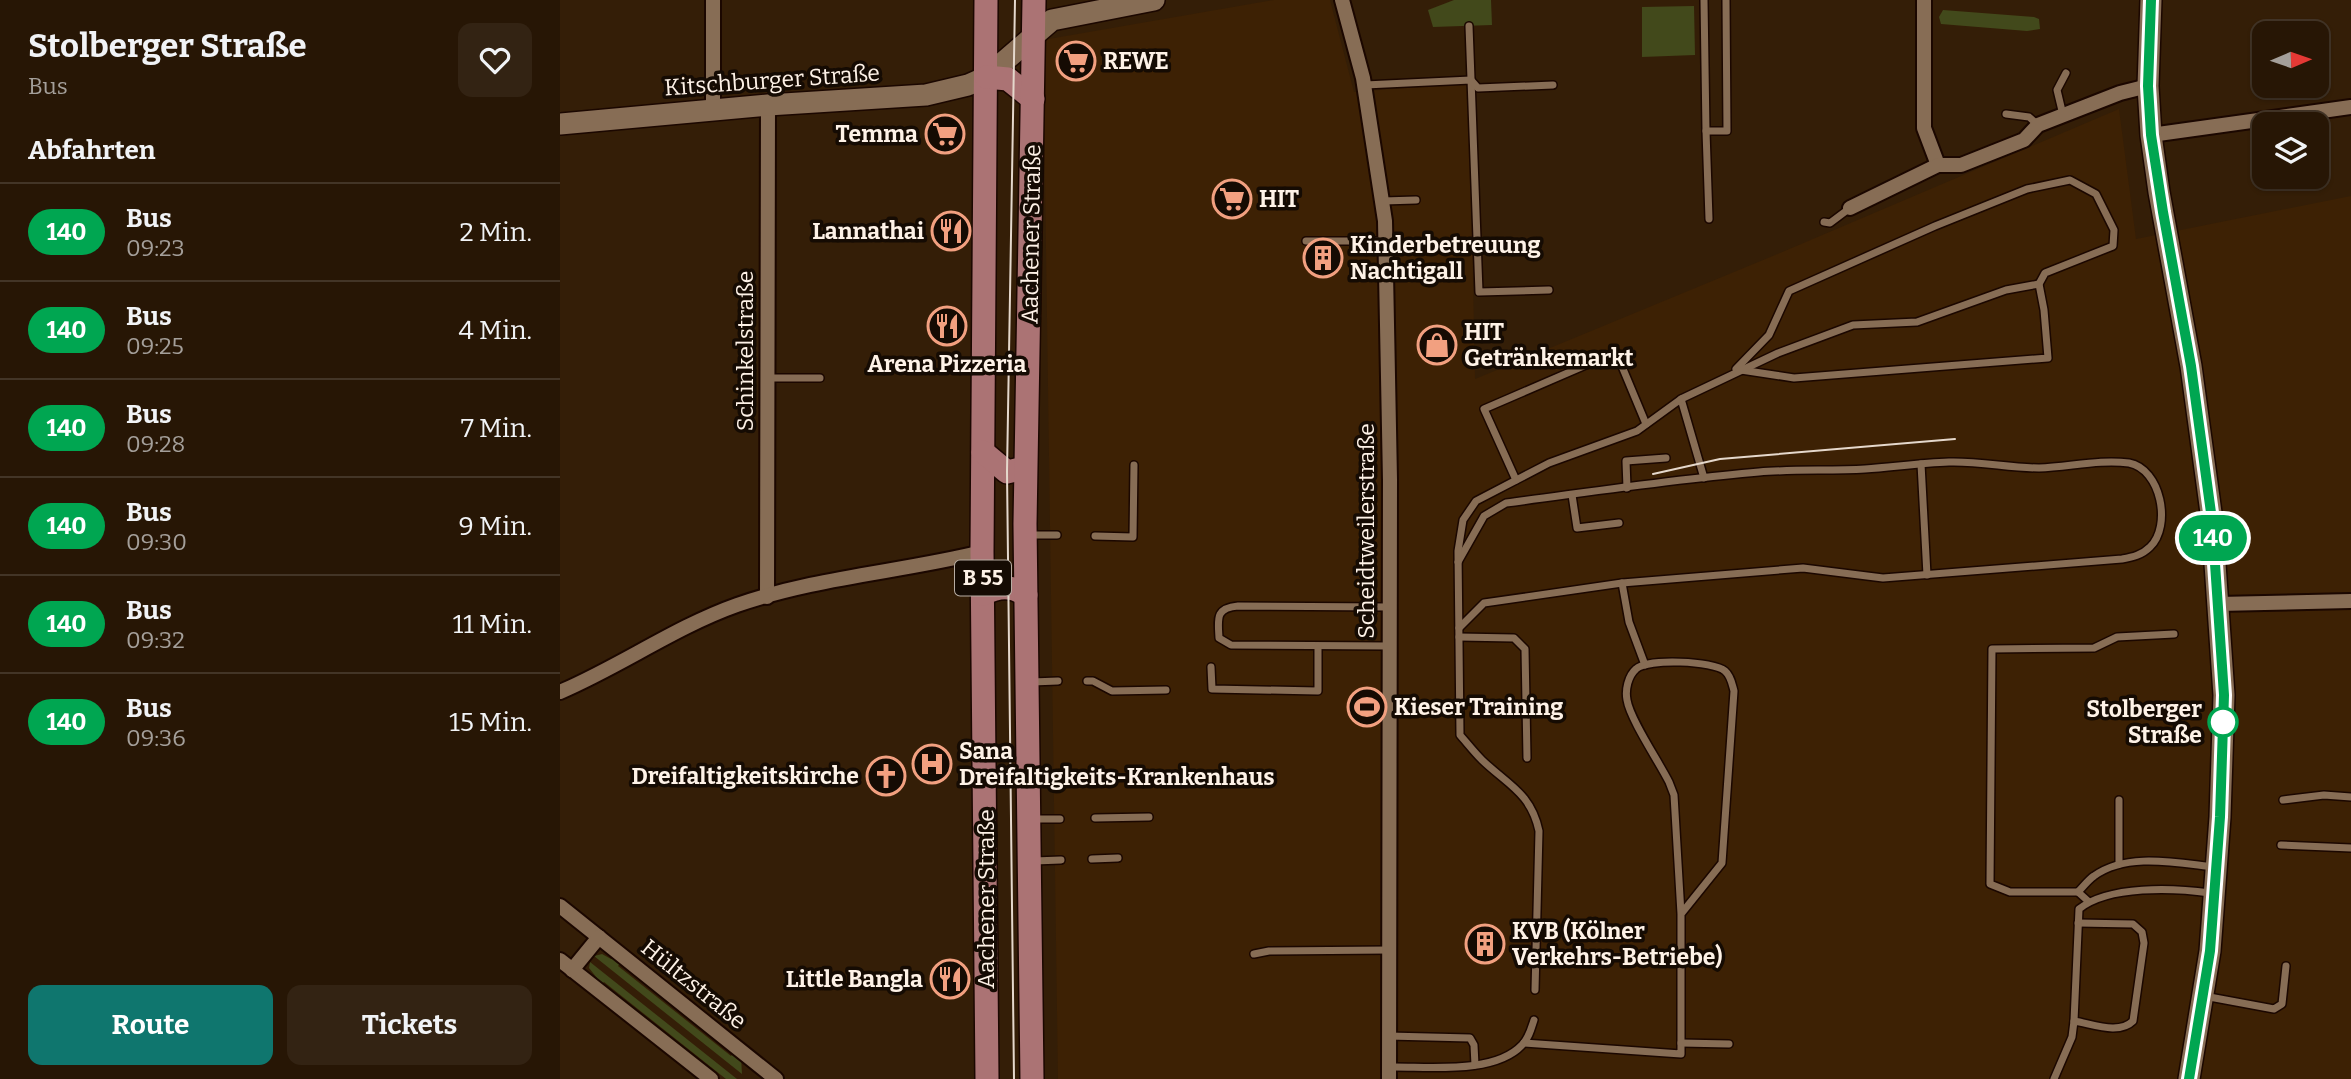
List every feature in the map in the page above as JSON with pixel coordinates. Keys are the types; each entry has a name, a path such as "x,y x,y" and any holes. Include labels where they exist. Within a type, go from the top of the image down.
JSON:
{"main road":[{"name":"Aachener Straße","path":"986,0 982,552 986,1079"},
{"name":"Aachener Straße","path":"1032,1079 1025,468 1034,0"},
{"path":"986,77 1008,79 1033,99"},
{"path":"983,452 1007,472 1025,468"},
{"path":"983,594 995,588 1007,587 1015,588 1026,595"}],"street":[{"path":"713,0 713,110"},
{"name":"Kitschburger Straße","path":"560,124 768,105 926,95 968,85 986,77 1052,20 1154,0"},
{"name":"Scheidtweilerstraße","path":"1342,0 1365,85 1382,201 1385,241 1390,480 1387,1075"},
{"path":"1924,0 1924,128 1938,165"},
{"path":"2151,0 2148,86 2151,135 2191,366 2212,520 2224,695 2210,951 2189,1079"},
{"path":"1850,208 1938,165 1961,165 2024,140 2038,125 2120,93 2148,86"},
{"name":"Schinkelstraße","path":"767,597 768,105"},
{"path":"2151,135 2351,107"},
{"path":"560,692 699,621 737,606 836,579 982,552"},
{"path":"2218,604 2351,601"},
{"name":"Hültzstraße","path":"560,906 776,1079"},
{"path":"572,970 599,937"},
{"path":"560,960 711,1079"},
{"path":"751,1079 760,1067"}],"lane":[{"path":"1704,0 1709,219"},
{"path":"1706,131 1727,131 1726,0"},
{"path":"1469,26 1479,292 1549,290"},
{"path":"2063,116 2057,90 2066,73"},
{"path":"1365,85 1471,80"},
{"path":"1471,80 1478,88 1553,85"},
{"path":"2006,114 2029,117 2038,125"},
{"path":"1731,375 1769,335 1789,291 2027,189 2070,180 2096,194 2114,230 2113,246 2045,273 2039,284 2048,358 1794,378 1740,370"},
{"path":"1382,201 1416,200"},
{"path":"1824,222 1830,223 1850,208"},
{"path":"1307,241 1385,241"},
{"path":"1535,990 1539,831 1536,819 1525,797 1483,760 1460,735 1458,562 1463,520 1475,501 1549,463 1637,431 1681,399 1777,353 1853,325 1917,322 2006,290 2039,284"},
{"path":"1516,480 1484,409 1616,352 1646,424"},
{"path":"767,378 820,379"},
{"path":"1681,399 1704,478"},
{"path":"1627,488 1626,461 1666,458"},
{"path":"1458,562 1485,516 1506,503 1761,472 1979,462 2038,468 2117,462 2132,464 2145,470 2153,480 2158,493 2160,517 2159,533 2154,542 2137,556 2101,562 1884,578 1803,568 1622,583 1484,603 1459,628"},
{"path":"1921,464 1927,575"},
{"path":"1095,536 1133,537 1134,465"},
{"path":"1572,495 1577,528 1619,523"},
{"path":"1025,535 1056,536"},
{"path":"1622,583 1629,622 1645,665"},
{"path":"1389,607 1238,606 1227,607 1218,620 1219,638 1231,645 1389,646"},
{"path":"2088,901 2078,892 2010,892 1990,884 1992,649 2095,648 2118,637 2174,634"},
{"path":"1459,637 1514,638 1525,649 1527,758"},
{"path":"1211,667 1212,689 1318,691 1318,646"},
{"path":"1524,1043 1681,1054 1681,914 1674,795 1627,701 1630,677 1636,669 1645,665 1686,663 1715,666 1724,670 1731,678 1734,691 1722,863 1681,914"},
{"path":"1028,682 1058,681"},
{"path":"1087,681 1093,681 1112,691 1166,690"},
{"path":"2283,800 2324,795 2351,797"},
{"path":"2119,800 2119,864"},
{"path":"1095,818 1149,817"},
{"path":"1029,819 1060,818"},
{"path":"2281,845 2351,848"},
{"path":"1092,859 1118,858"},
{"path":"1030,861 1061,860"},
{"path":"2078,892 2094,876 2119,864 2136,862 2216,867"},
{"path":"2054,1079 2072,1037 2078,909 2088,901 2110,894 2175,889 2215,894"},
{"path":"2074,1021 2118,1029 2127,1027 2133,1021 2144,943 2142,932 2133,924 2078,923"},
{"path":"1254,954 1269,951 1389,950"},
{"path":"2203,996 2274,1009 2281,1004 2286,966"},
{"path":"1387,1075 1475,1065 1504,1057 1524,1043 1534,1020"},
{"path":"1388,1036 1470,1038 1474,1045 1475,1065"},
{"path":"1681,1043 1729,1044"}],"shaded area":[{"path":"1274,0 1330,0 1354,92 1469,83 1475,379 2119,109 2136,239 2351,196 2351,1079 1058,1079 1043,40"}],"green space":[{"path":"1454,0 1491,0 1492,25 1433,27 1428,10"},
{"path":"1694,6 1695,55 1642,57 1642,7"},
{"path":"1943,10 2034,17 2039,19 2040,29 2027,31 1941,24 1939,17"},
{"path":"602,954 611,959 616,958 621,962 618,966 731,1056 734,1052 741,1057 742,1074 594,956"},
{"path":"590,962 737,1079 726,1079 604,982 601,985 589,968"}],"tram line":[{"path":"1014,1079 1007,472 1015,0"},
{"path":"1653,474 1720,459 1955,439"}],"bus line":[{"name":"140","path":"2151,0 2148,86 2151,135 2191,366 2212,520 2224,695 2220,817 2210,951 2189,1079"}],"place":[{"name":"REWE","path":"1076,61"},
{"name":"Temma","path":"945,134"},
{"name":"HIT","path":"1232,199"},
{"name":"Lannathai","path":"951,231"},
{"name":"Kinderbetreuung Nachtigall","path":"1323,258"},
{"name":"Arena Pizzeria","path":"947,326"},
{"name":"HIT Getränkemarkt","path":"1437,345"},
{"name":"Kieser Training","path":"1367,707"},
{"name":"Stolberger Straße","path":"2223,722"},
{"name":"Sana Dreifaltigkeits-Krankenhaus","path":"932,764"},
{"name":"Dreifaltigkeitskirche","path":"886,776"},
{"name":"KVB (Kölner Verkehrs-Betriebe)","path":"1485,944"},
{"name":"Little Bangla","path":"950,979"}]}
